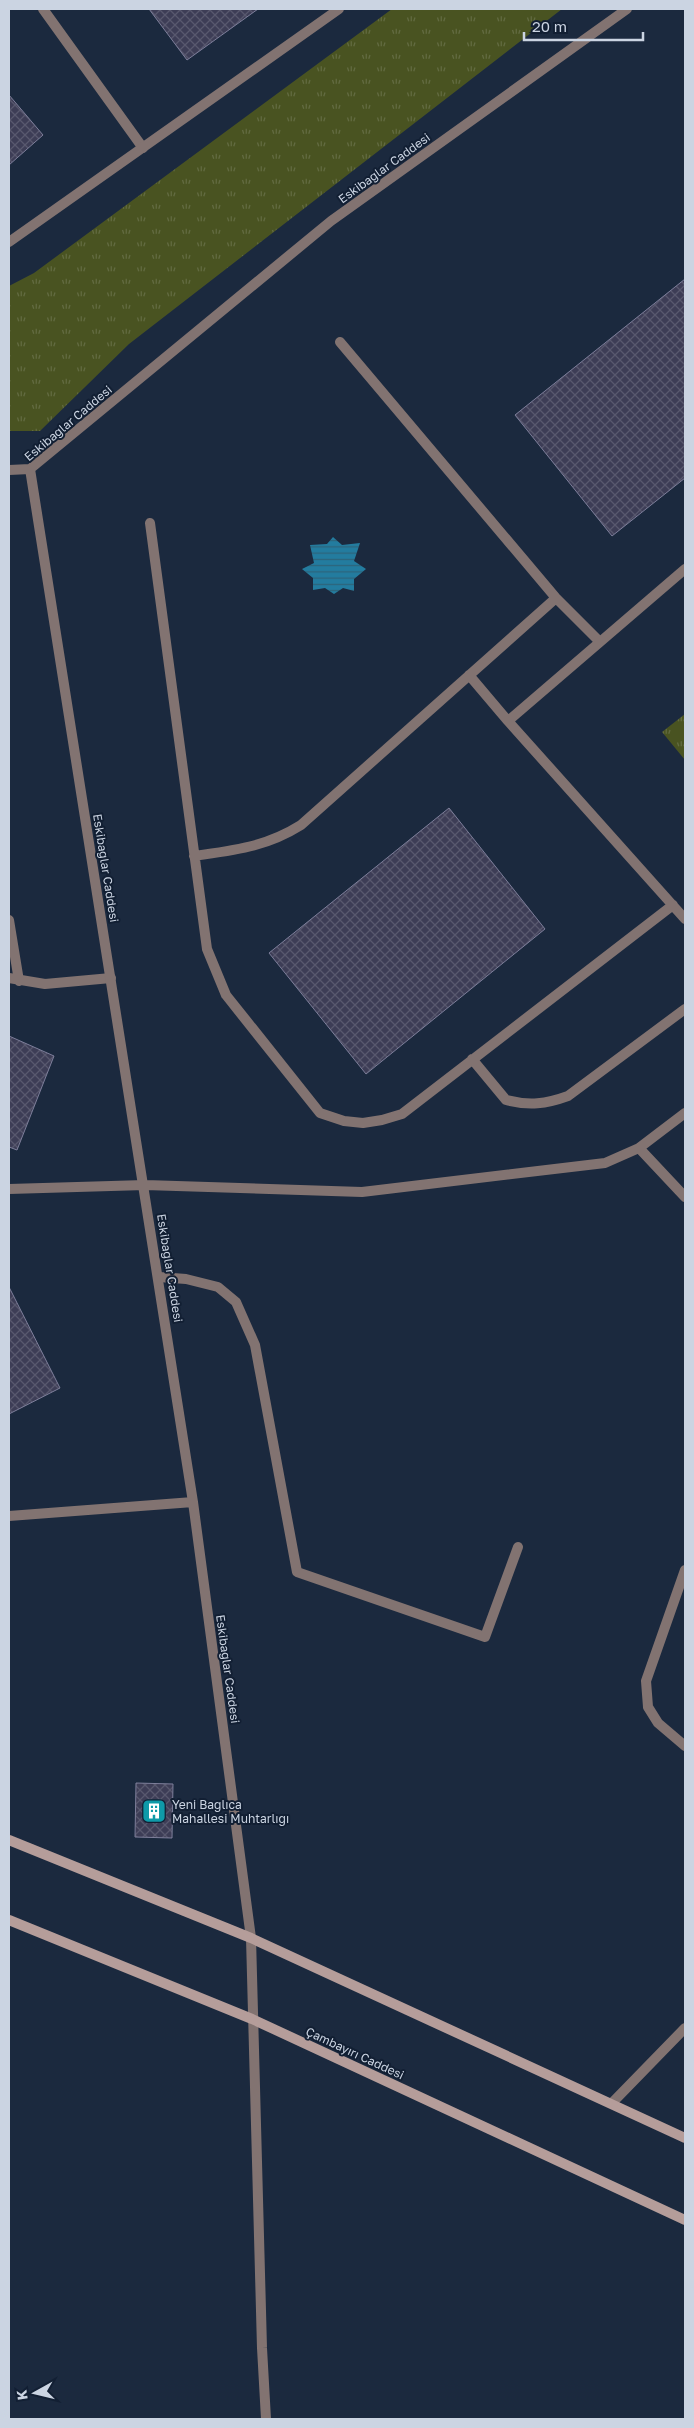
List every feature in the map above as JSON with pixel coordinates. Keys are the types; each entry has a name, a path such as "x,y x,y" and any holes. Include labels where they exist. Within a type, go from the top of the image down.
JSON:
{"main road":[{"path":"9,1840 251,1938 685,2138"},
{"name":"Çambayırı Caddesi","path":"9,1920 252,2019 685,2220"}],"street":[{"path":"43,9 143,148"},
{"path":"9,242 339,9"},
{"name":"Eskibağlar Caddesi","path":"266,2419 252,2019 251,1938 193,1502 30,469 331,221 627,9"},
{"path":"340,342 556,598 600,642"},
{"path":"9,470 30,469"},
{"path":"150,523 207,949 226,995 320,1113 344,1121 362,1123 402,1114 673,905"},
{"path":"508,721 685,569"},
{"path":"194,856 248,848 266,843 301,824 556,598"},
{"path":"469,675 685,919"},
{"path":"9,920 14,980 45,984 111,978"},
{"path":"472,1059 506,1100 533,1105 552,1102 568,1096 685,1009"},
{"path":"9,1189 144,1185 362,1192 605,1162 639,1148 685,1113"},
{"path":"639,1148 685,1197"},
{"path":"159,1277 186,1278 218,1287 236,1302 255,1345 297,1572 486,1637 518,1547"},
{"path":"9,1516 193,1502"},
{"path":"685,1570 646,1681 648,1707 658,1723 685,1746"},
{"path":"612,2103 685,2028"}],"green space":[{"path":"392,9 562,9 129,344 40,431 9,431 9,286 34,273"},
{"path":"685,714 685,760 662,732"}],"water":[{"path":"333,537 342,545 360,543 354,561 366,569 354,579 354,591 343,588 334,594 325,588 313,590 313,578 302,569 314,563 310,545 327,544"}],"building":[{"path":"149,9 258,9 187,60"},
{"path":"9,95 43,135 9,165"},
{"path":"685,279 685,478 612,536 515,415"},
{"path":"449,808 545,929 366,1074 269,953"},
{"path":"9,1036 54,1056 17,1150 9,1147"},
{"path":"9,1287 60,1388 9,1414"},
{"name":"Yeni Bağlıca Mahallesi Muhtarlığı","path":"136,1783 173,1784 172,1838 135,1837"}],"place":[{"name":"Yeni Bağlıca Mahallesi Muhtarlığı","path":"154,1811"}]}
